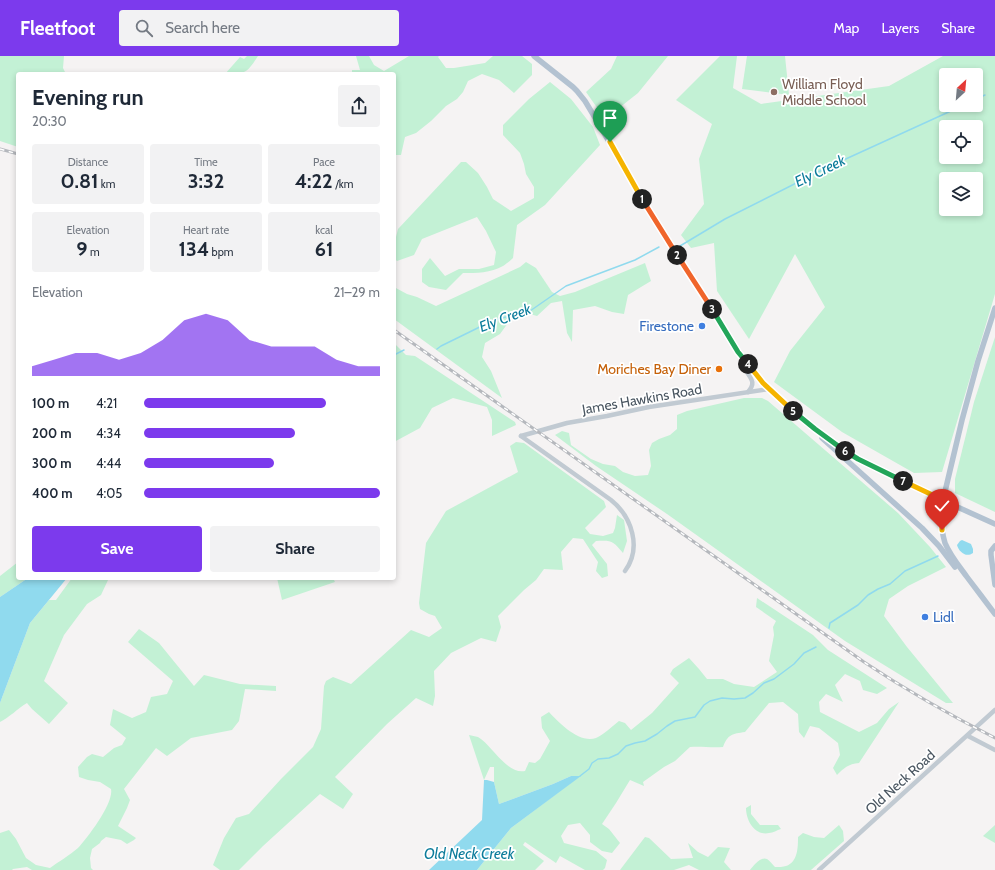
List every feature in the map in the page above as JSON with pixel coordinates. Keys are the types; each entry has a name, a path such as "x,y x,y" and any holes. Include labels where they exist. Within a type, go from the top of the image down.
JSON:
{"main road":[{"path":"534,56 577,91 612,146 654,219 738,352 769,389 807,423 829,440 858,459 995,524"},
{"path":"995,308 963,414 953,454 942,510 943,533 952,556 995,614"},
{"path":"807,423 828,445 922,528 944,552 958,571 975,587"},
{"path":"995,546 991,551 991,555 995,584"}],"street":[{"path":"743,358 745,368 750,375 753,384 748,392"},
{"name":"James Hawkins Road","path":"625,571 631,561 634,542 630,524 624,512 612,500 520,436 567,423 649,407 769,389"},
{"name":"Old Neck Road","path":"819,870 995,710"},
{"path":"968,736 995,750"}],"green space":[{"path":"0,56 64,56 63,68 65,72 16,72 16,146 0,141"},
{"path":"247,56 258,56 251,66 244,72 227,72 240,57 244,59"},
{"path":"356,56 369,56 374,65 384,71 409,56 439,56 438,57 446,68 485,63 493,56 522,56 532,64 532,75 514,93 499,80 482,74 468,81 463,92 457,99 446,106 416,133 405,137 401,155 396,155 396,72 352,72 352,70 360,70"},
{"path":"617,56 668,56 638,93 605,119 586,92 611,69"},
{"path":"720,56 737,56 733,88 761,104 889,86 943,56 995,56 995,294 942,472 914,473 842,432 774,382 790,351 825,307 795,254 749,339 717,291 714,243 691,248 681,235 704,204 699,159 712,124 676,100"},
{"path":"747,56 785,56 789,95 742,89"},
{"path":"550,82 571,99 593,127 600,145 545,205 517,225 513,258 503,266 494,270 478,273 463,273 446,290 429,287 422,282 422,269 430,258 445,276 459,269 479,269 494,265 496,252 486,231 477,217 422,239 414,255 397,261 396,237 398,229 461,162 466,162 478,173 493,199 511,211 534,198 534,187 526,174 520,153 503,135 503,125 529,99"},
{"path":"526,262 536,268 552,292 560,296 575,292 645,263 651,281 628,295 624,314 612,312 595,306 573,310 572,342 567,333 562,301 551,303 537,316 530,314 511,319 500,334 485,343 482,357 491,371 502,398 396,320 396,288 436,306 520,267"},
{"path":"995,337 995,512 955,493 955,479 974,402"},
{"path":"396,345 406,355 415,356 515,422 516,425 492,436 492,420 487,407 453,398 432,408 420,428 396,441"},
{"path":"744,398 762,398 768,401 898,513 930,547 946,567 908,586 889,599 884,616 907,647 953,703 946,703 845,641 667,514 596,466 555,435 562,431 569,433 571,445 591,459 603,464 615,466 623,472 635,476 648,475 651,466 649,450 652,443 670,435 677,429 677,415 687,411"},
{"path":"516,442 524,443 604,501 606,507 585,528 590,534 603,536 613,533 617,515 624,520 627,541 623,553 617,546 609,541 596,541 592,545 607,564 608,576 602,578 596,571 598,562 583,539 573,538 561,552 563,570 544,569 536,580 498,616 501,627 496,642 481,638 451,653 434,671 435,696 433,706 416,698 387,724 335,777 353,794 343,809 320,794 239,870 220,870 213,865 224,838 236,818 249,814 313,747 321,729 324,686 326,681 333,677 351,684 411,630 429,637 442,628 435,616 420,609 419,603 426,543 446,511 518,472 510,446"},
{"path":"16,564 16,580 25,580 0,597 0,576"},
{"path":"71,580 108,580 101,595 87,604 64,635 44,681 68,703 49,724 27,703 0,722 0,703 30,623 49,600 56,600"},
{"path":"277,580 334,580 335,582 282,600"},
{"path":"757,598 813,635 828,650 887,688 877,694 863,690 860,681 845,674 835,685 843,702 826,694 819,702 820,712 859,732 877,723 889,709 899,702 859,763 846,767 837,775 833,768 840,755 838,743 819,728 810,726 804,738 799,732 798,714 783,702 769,703 745,732 731,735 723,747 690,747 675,761 643,782 644,786 630,780 602,824 609,829 620,843 612,853 602,851 590,842 590,835 580,823 568,825 561,836 564,843 596,851 607,860 603,870 585,870 560,856 556,863 525,842 523,845 544,861 535,870 477,870 511,828 580,776 571,776 499,804 494,782 494,767 490,767 484,780 469,735 478,737 512,768 518,771 525,771 529,762 535,763 540,759 550,741 542,728 541,717 549,712 558,722 583,738 596,738 619,721 625,723 631,730 652,713 679,683 670,674 673,669 689,658 707,679 723,679 734,684 754,687 777,672 769,661 774,635 773,627 776,621 756,607"},
{"path":"139,629 159,643 194,686 204,675 240,684 276,686 276,691 245,689 239,721 232,730 191,738 167,756 156,748 124,789 130,800 118,826 136,838 127,844 121,840 106,837 92,849 90,858 91,868 93,870 32,870 27,867 12,870 0,870 0,833 9,830 16,839 26,858 36,865 50,868 78,848 105,811 109,803 111,789 100,782 79,777 78,767 87,757 92,754 103,757 114,748 122,745 126,738 110,725 113,709 132,718 146,712 151,697 167,694 173,681 128,642"},
{"path":"751,805 751,814 760,825 778,825 781,829 772,833 764,833 756,830 752,826 746,813 746,808"},
{"path":"839,825 843,831 844,841 811,870 750,870 757,862 765,858 775,867 790,864 795,858 798,837 803,833 814,837 824,838"},
{"path":"995,825 995,843 983,836"},
{"path":"645,837 649,838 671,859 693,858 688,843 698,852 708,857 718,847 730,848 724,862 731,870 699,870 689,865 674,870 620,870"}],"water":[{"path":"962,540 971,544 973,553 965,555 959,550 957,545"},
{"path":"25,580 65,580 30,623 0,703 0,597"},
{"name":"Old Neck Creek","path":"571,776 581,776 511,828 477,870 429,870 482,820 484,780 494,782 499,804"}],"waterway":[{"name":"Ely Creek","path":"680,246 725,219 826,168 949,112"},
{"name":"Ely Creek","path":"437,349 494,320 530,311 566,286 635,260 659,247"},
{"name":"Ely Creek","path":"396,354 404,350"},
{"name":"Old Neck Creek","path":"829,628 830,623 858,605 868,595 890,584 905,571 938,556"},
{"name":"Old Neck Creek","path":"580,776 589,769 592,763 598,759 609,758 618,754 626,746 645,741 675,721 695,717 704,705 710,701 722,698 745,698 764,683 774,679 794,664 804,653 816,647"}],"railway":[{"path":"0,149 16,153"},
{"path":"396,331 864,662 928,702 995,738"}],"place":[{"name":"William Floyd Middle School","path":"774,92"},
{"name":"Firestone","path":"702,326"},
{"name":"Moriches Bay Diner","path":"719,369"},
{"name":"Lidl","path":"925,617"}],"route":[{"path":"610,142 654,219 738,352 763,383 807,423 846,452 943,500 942,530"}]}
